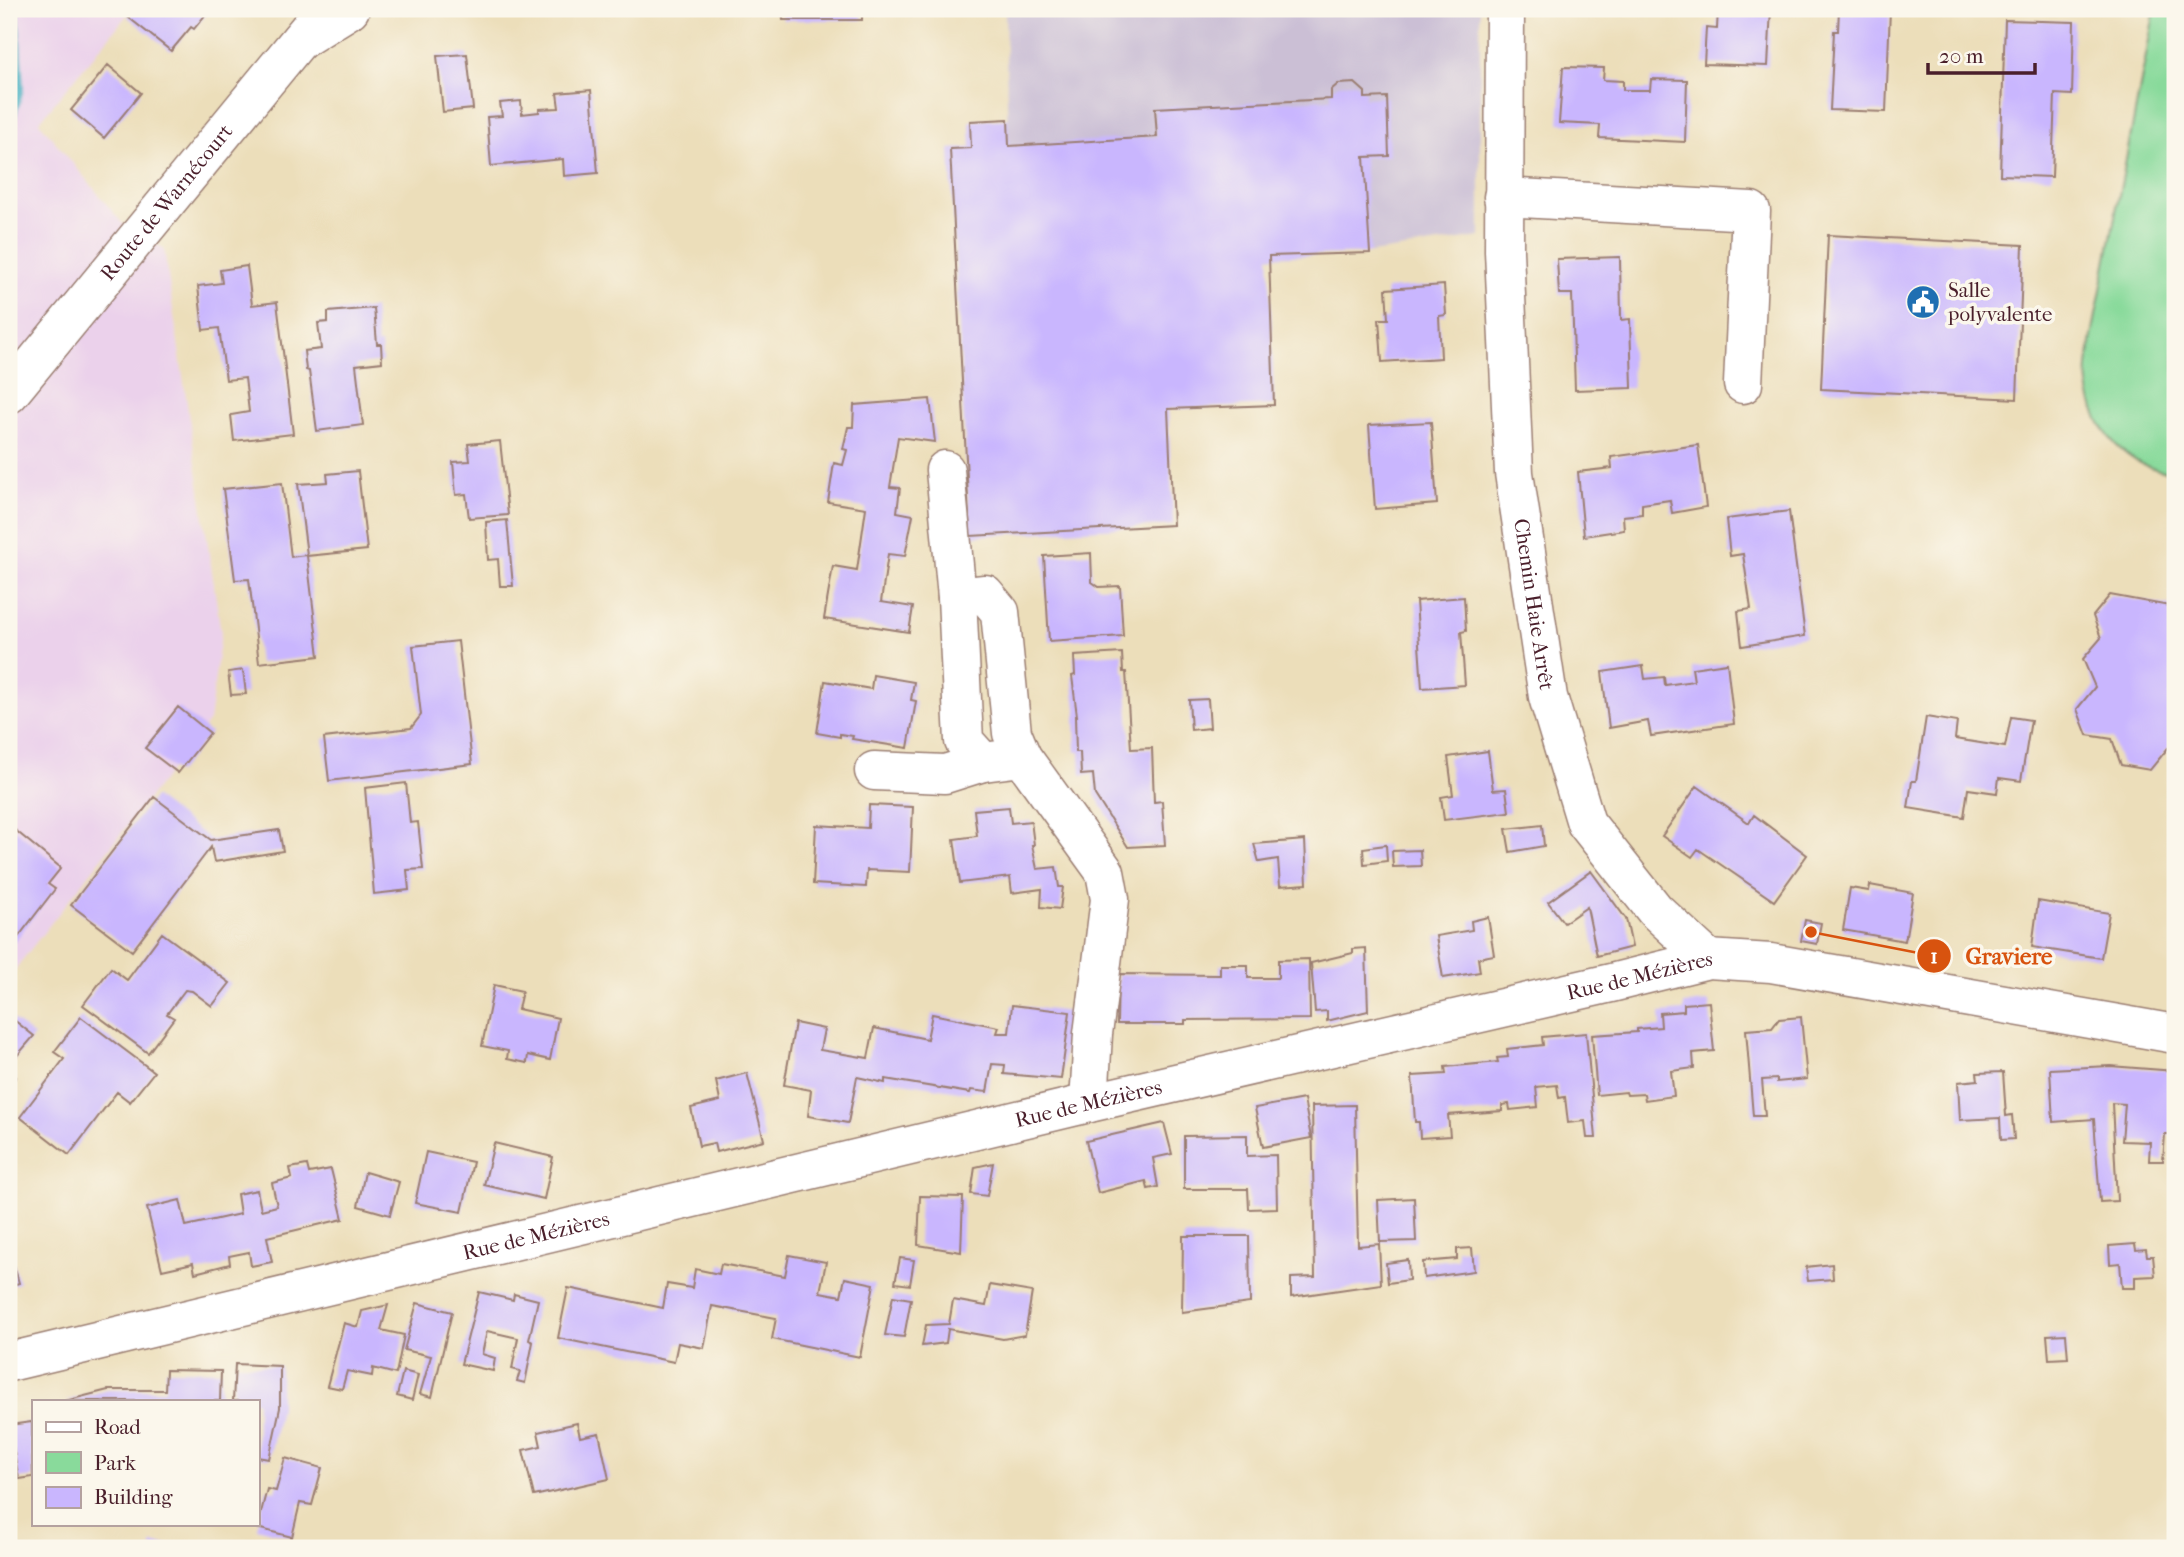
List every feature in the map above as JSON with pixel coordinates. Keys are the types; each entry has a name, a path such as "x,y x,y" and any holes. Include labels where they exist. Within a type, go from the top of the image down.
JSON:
{"street":[{"name":"Route de Warnécourt","path":"9,394 325,9"},
{"path":"300,40 350,9"},
{"name":"Chemin Haie Arrêt","path":"1505,9 1503,197 1514,473 1548,697 1586,823 1655,910 1708,959"},
{"path":"1503,197 1751,211 1743,384"},
{"path":"945,470 957,597 964,741 983,762"},
{"path":"957,597 985,594 1000,612 1012,733 1022,757 1105,872 1110,898 1093,1034 1089,1103"},
{"path":"874,771 945,774 983,762 1022,757"},
{"name":"Rue de Mézières","path":"9,1362 1089,1103 1611,984 1708,959 1771,963 2175,1034"}],"shaded area":[{"path":"9,9 132,9 39,122 122,223 164,249 221,633 209,721 9,977"},
{"path":"1005,9 1480,9 1480,237 1371,253 1269,257 1274,405 1168,409 1173,525 970,536 950,149 1008,145"}],"green space":[{"path":"2155,9 2175,9 2175,473 2142,464 2116,445 2097,417 2091,401 2088,378 2092,336"}],"building":[{"path":"134,9 210,9 171,51 128,17"},
{"path":"782,9 862,9 862,20 783,20"},
{"path":"1718,9 1771,9 1768,66 1704,64 1706,28 1717,29"},
{"path":"1839,9 1890,9 1886,112 1830,110 1834,31 1838,31"},
{"path":"2005,20 2074,22 2072,95 2055,94 2052,177 2000,175"},
{"path":"467,54 473,109 443,112 437,56"},
{"path":"108,65 141,93 104,138 71,110"},
{"path":"1563,67 1604,68 1603,80 1623,81 1623,90 1650,90 1651,79 1687,80 1685,142 1599,138 1600,125 1559,123"},
{"path":"1355,83 1365,92 1365,98 1387,97 1389,156 1364,157 1370,253 1269,256 1274,405 1168,409 1173,525 970,536 950,149 971,148 970,121 1008,119 1009,146 1157,137 1155,108 1331,99 1331,90 1338,84"},
{"path":"591,90 598,173 564,176 563,159 491,166 487,117 502,116 500,103 521,101 522,114 539,112 539,109 559,108 557,93"},
{"name":"Salle polyvalente","path":"1828,235 2023,245 2017,399 1821,389"},
{"path":"1620,257 1621,320 1630,319 1632,388 1575,390 1572,294 1559,294 1557,259"},
{"path":"247,266 252,305 277,302 293,434 234,441 231,415 249,412 245,378 226,380 219,328 203,330 198,286 222,283 220,270"},
{"path":"1444,285 1446,315 1439,316 1441,358 1382,362 1379,319 1388,319 1386,289"},
{"path":"374,308 377,344 381,344 382,362 356,365 363,425 317,431 304,351 321,349 318,323 328,322 328,312"},
{"path":"930,399 935,442 898,437 890,487 900,488 897,512 913,515 905,556 888,554 881,602 913,607 909,632 824,619 833,566 857,570 866,508 828,502 834,463 843,465 848,427 853,427 854,405"},
{"path":"1431,422 1437,504 1375,509 1369,425"},
{"path":"500,441 508,515 469,518 466,494 456,495 453,462 470,461 468,444"},
{"path":"1698,445 1706,507 1672,513 1670,500 1642,504 1642,514 1623,516 1624,530 1584,536 1578,472 1612,468 1611,457"},
{"path":"358,471 367,550 307,556 319,656 259,663 249,579 235,580 223,489 282,483 291,557 307,555 298,484 328,482 327,474"},
{"path":"1789,511 1805,636 1742,646 1738,611 1751,609 1743,554 1730,556 1726,519"},
{"path":"507,520 513,586 500,586 498,559 488,560 486,522"},
{"path":"1091,553 1092,582 1099,587 1120,586 1123,636 1049,641 1044,556"},
{"path":"2110,595 2175,607 2175,750 2168,748 2150,770 2121,765 2112,739 2087,735 2077,709 2095,687 2083,659 2101,638 2093,616"},
{"path":"1464,597 1466,631 1461,632 1465,685 1422,688 1416,601"},
{"path":"458,641 472,764 329,781 324,738 411,728 421,715 413,646"},
{"path":"1122,653 1123,672 1126,672 1131,749 1152,748 1154,802 1162,801 1165,845 1128,847 1095,795 1093,774 1081,775 1080,752 1076,752 1077,716 1072,676 1075,675 1074,656"},
{"path":"1727,663 1734,724 1651,736 1648,721 1609,728 1602,672 1643,666 1645,679 1664,677 1665,685 1694,681 1692,668"},
{"path":"243,670 246,694 231,695 228,672"},
{"path":"873,675 914,682 911,700 916,701 908,748 852,739 853,736 817,733 825,681 871,689"},
{"path":"1208,699 1210,728 1191,730 1189,700"},
{"path":"178,707 210,733 178,773 145,748"},
{"path":"1926,717 1957,722 1955,739 2005,747 2011,717 2031,720 2021,781 1999,778 1997,793 1968,789 1964,817 1908,808 1912,781 1916,781"},
{"path":"1488,751 1493,790 1506,789 1509,812 1444,820 1441,797 1453,795 1448,757"},
{"path":"406,783 410,823 418,822 423,869 407,870 409,890 374,894 365,788"},
{"path":"1697,786 1749,823 1754,815 1807,855 1774,901 1698,849 1692,857 1662,836"},
{"path":"154,797 211,840 279,830 283,851 214,862 211,847 132,951 71,905"},
{"path":"869,805 913,807 910,872 867,870 866,887 813,884 816,825 868,828"},
{"path":"1009,807 1011,823 1031,821 1037,869 1056,867 1059,887 1063,887 1060,909 1041,907 1042,889 1012,893 1010,877 960,883 954,839 977,836 974,810"},
{"path":"9,825 61,868 48,884 55,889 9,949"},
{"path":"1542,825 1544,846 1510,852 1506,829"},
{"path":"1305,840 1307,884 1280,886 1278,859 1259,862 1254,844"},
{"path":"1386,845 1387,861 1364,864 1363,848"},
{"path":"1420,850 1421,866 1393,867 1392,851"},
{"path":"1591,871 1626,919 1632,947 1597,956 1587,907 1564,923 1548,902"},
{"path":"1870,885 1913,893 1905,941 1843,930 1850,888 1869,891"},
{"path":"2038,901 2109,913 2101,958 2032,947"},
{"path":"1488,917 1494,955 1478,958 1480,972 1443,978 1436,936 1472,930 1471,921"},
{"path":"1805,920 1821,923 1817,944 1801,941"},
{"path":"162,933 230,983 212,1006 192,991 185,990 167,1014 174,1018 148,1053 83,1005 111,968 127,980"},
{"path":"1366,948 1368,1011 1327,1021 1327,1011 1315,1012 1311,963 1353,953 1353,949"},
{"path":"1309,959 1310,1019 1185,1020 1185,1024 1117,1024 1118,974 1220,975 1220,965 1248,965 1248,978 1278,978 1278,960"},
{"path":"494,985 522,991 518,1009 558,1018 550,1060 528,1055 527,1063 507,1059 508,1051 482,1046"},
{"path":"1709,1002 1714,1051 1693,1053 1694,1068 1671,1071 1674,1096 1645,1100 1644,1094 1627,1095 1626,1092 1597,1095 1592,1035 1637,1032 1637,1029 1661,1027 1660,1013 1684,1011 1684,1004"},
{"path":"1012,1005 1070,1012 1061,1079 1004,1074 1005,1065 992,1064 987,1092 971,1090 970,1093 857,1077 848,1123 808,1116 811,1090 784,1085 795,1023 824,1029 820,1050 868,1058 874,1028 927,1039 932,1014 999,1027 997,1033 1009,1033"},
{"path":"9,1016 34,1036 9,1065"},
{"path":"81,1017 154,1072 130,1102 117,1092 69,1155 20,1117 64,1059 54,1052"},
{"path":"1801,1017 1807,1079 1777,1082 1777,1079 1762,1080 1765,1116 1753,1116 1746,1030 1772,1028 1779,1019"},
{"path":"1586,1033 1596,1138 1587,1138 1585,1121 1568,1123 1565,1097 1559,1098 1557,1085 1536,1087 1538,1107 1510,1110 1509,1104 1502,1105 1502,1111 1448,1115 1450,1136 1420,1138 1419,1122 1415,1122 1412,1076 1446,1074 1445,1067 1498,1062 1497,1058 1508,1057 1507,1049 1543,1045 1542,1037"},
{"path":"2110,1066 2175,1071 2175,1134 2165,1134 2163,1161 2149,1161 2150,1142 2122,1141 2125,1104 2112,1103 2117,1201 2100,1202 2094,1119 2053,1122 2050,1069"},
{"path":"9,1072 16,1077 9,1086"},
{"path":"2003,1072 2006,1116 2012,1115 2014,1139 2001,1140 2000,1118 1960,1120 1958,1082 1978,1080 1977,1073"},
{"path":"747,1073 764,1140 716,1152 714,1143 699,1146 691,1108 720,1101 716,1081"},
{"path":"1304,1099 1311,1138 1263,1147 1255,1108"},
{"path":"1355,1105 1358,1246 1379,1244 1381,1284 1291,1297 1291,1278 1315,1277 1312,1106"},
{"path":"1164,1123 1172,1154 1153,1158 1158,1187 1148,1189 1146,1181 1098,1193 1086,1141"},
{"path":"1247,1135 1247,1156 1276,1155 1277,1208 1249,1209 1248,1189 1184,1189 1184,1136"},
{"path":"494,1143 553,1157 544,1199 484,1185"},
{"path":"426,1152 473,1162 462,1212 415,1203"},
{"path":"993,1163 987,1196 971,1194 975,1167"},
{"path":"307,1165 309,1173 331,1169 343,1219 267,1237 272,1262 251,1266 249,1252 229,1256 230,1264 195,1273 193,1263 162,1270 147,1208 180,1200 186,1226 240,1214 237,1194 257,1190 261,1210 277,1206 272,1183 292,1178 290,1168"},
{"path":"365,1172 399,1182 390,1215 358,1206"},
{"path":"920,1196 963,1197 961,1252 918,1245"},
{"path":"1414,1198 1416,1241 1380,1242 1378,1200"},
{"path":"1183,1236 1249,1236 1250,1303 1182,1312"},
{"path":"2135,1244 2136,1250 2146,1249 2147,1256 2153,1256 2155,1276 2135,1277 2135,1288 2122,1288 2120,1263 2110,1264 2109,1246"},
{"path":"9,1247 19,1283 9,1286"},
{"path":"1472,1248 1474,1271 1424,1278 1423,1262 1457,1259 1457,1249"},
{"path":"789,1255 826,1262 820,1292 841,1296 845,1278 874,1284 860,1357 772,1339 776,1318 712,1306 704,1348 678,1343 674,1362 558,1338 568,1288 663,1308 667,1284 692,1288 695,1269 719,1274 721,1264 785,1276"},
{"path":"900,1258 914,1260 910,1285 895,1283"},
{"path":"1408,1260 1409,1280 1388,1283 1386,1263"},
{"path":"1832,1264 1833,1279 1808,1281 1806,1267"},
{"path":"990,1285 1032,1292 1025,1335 1003,1339 948,1329 946,1343 922,1346 926,1325 949,1324 953,1300 986,1306"},
{"path":"479,1292 513,1300 514,1294 538,1300 529,1340 533,1342 525,1383 517,1381 520,1371 512,1369 518,1338 487,1331 482,1354 495,1358 493,1371 461,1364"},
{"path":"893,1296 911,1299 904,1337 885,1335"},
{"path":"417,1303 452,1312 432,1397 420,1394 431,1356 404,1350"},
{"path":"388,1305 381,1330 404,1335 396,1374 373,1368 372,1376 347,1371 342,1389 327,1386 344,1323 358,1327 362,1311"},
{"path":"2066,1334 2068,1358 2049,1359 2047,1335"},
{"path":"235,1364 280,1366 280,1408 269,1459 259,1457 259,1400 233,1400"},
{"path":"166,1370 221,1371 220,1400 69,1400 108,1390 165,1390"},
{"path":"403,1371 418,1375 412,1400 397,1396"},
{"path":"32,1422 32,1477 19,1479 9,1425"},
{"path":"577,1423 580,1437 599,1433 609,1479 534,1496 523,1450 541,1446 538,1432"},
{"path":"285,1458 322,1468 312,1505 300,1503 292,1537 257,1528 267,1489 276,1491"},
{"path":"152,1544 169,1545 169,1548 151,1548"}],"waterway":[{"path":"9,125 19,88 14,9"}],"place":[{"name":"Salle polyvalente","path":"1923,302"},
{"name":"Graviere","path":"1811,932"}]}
